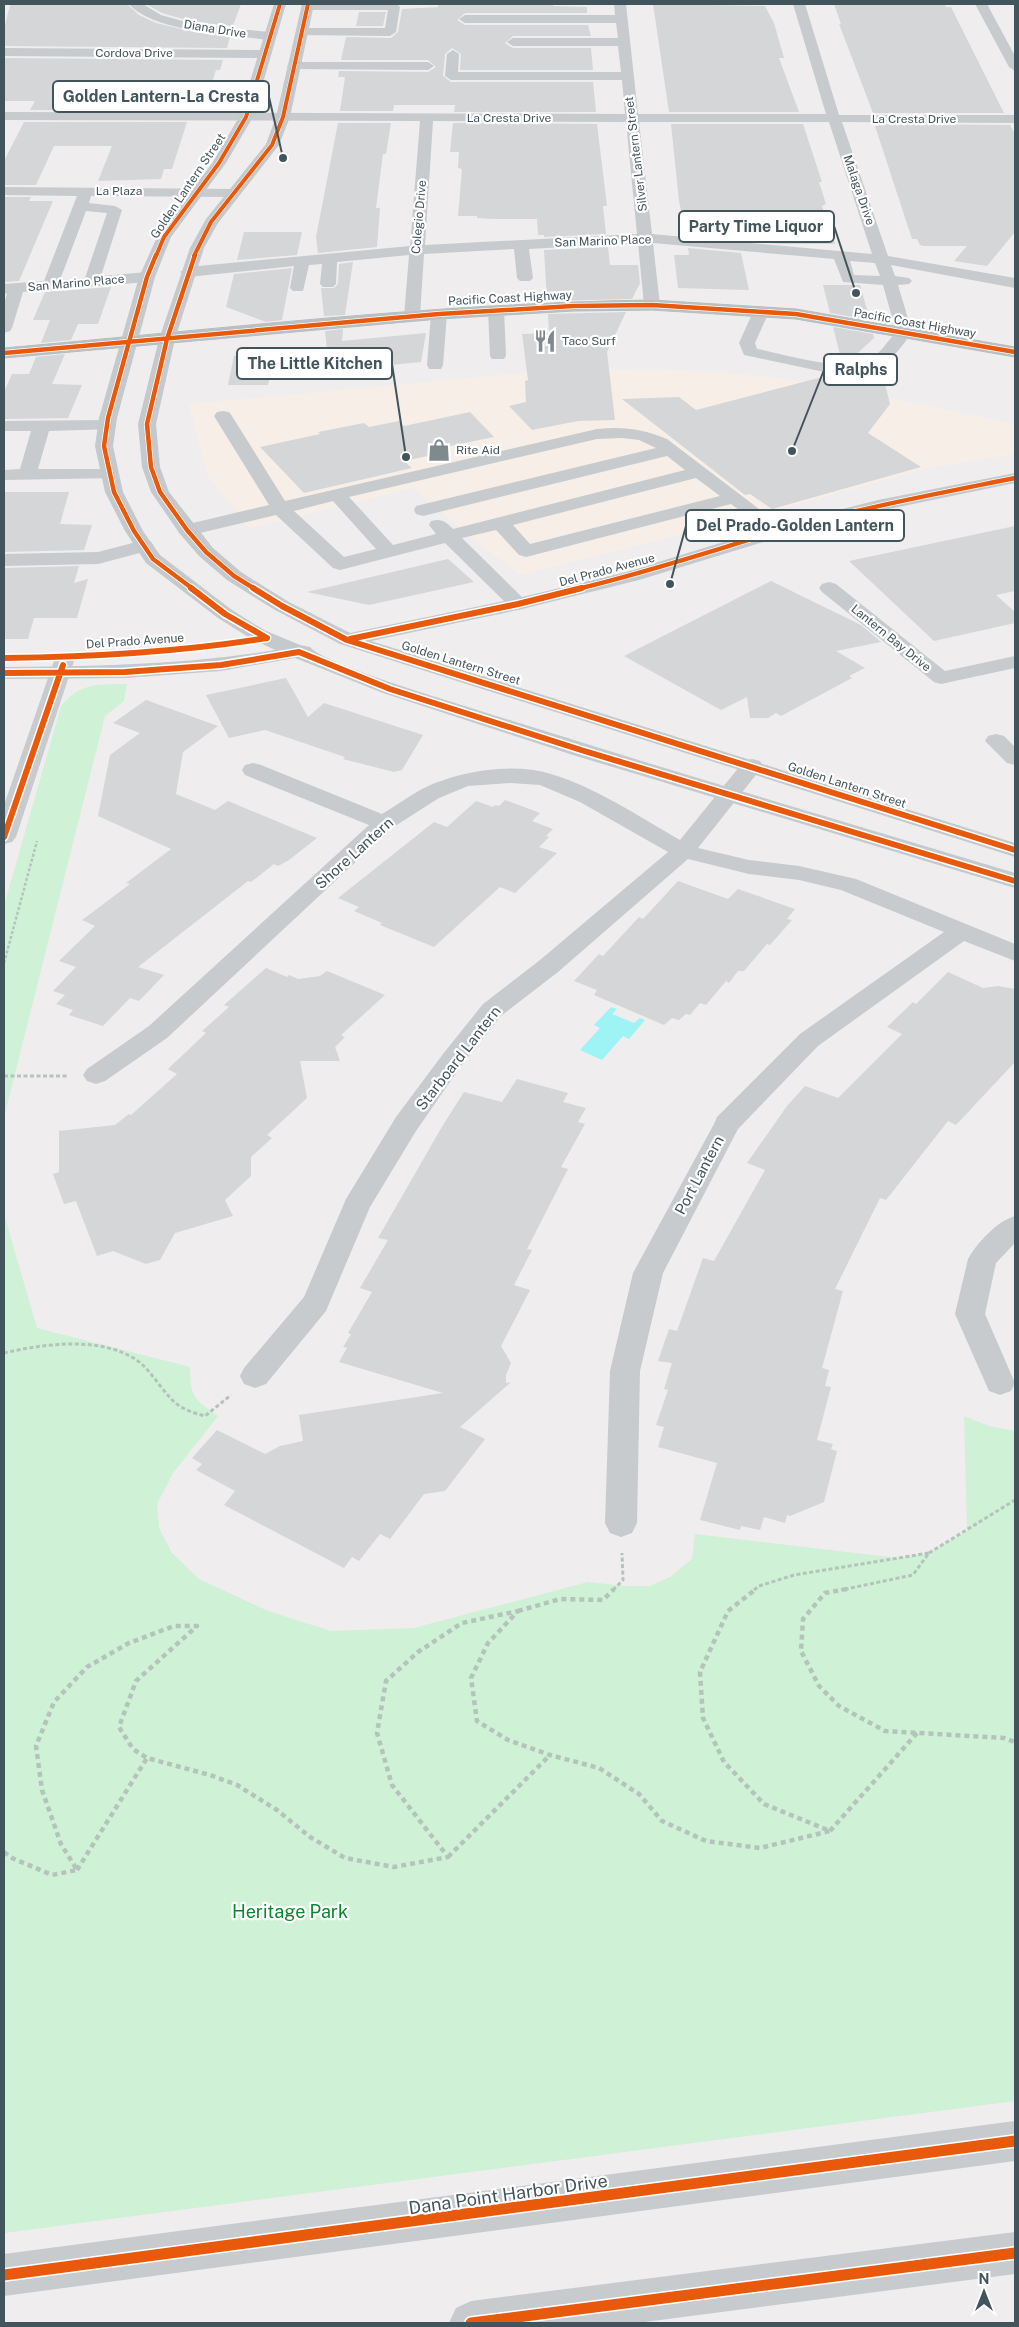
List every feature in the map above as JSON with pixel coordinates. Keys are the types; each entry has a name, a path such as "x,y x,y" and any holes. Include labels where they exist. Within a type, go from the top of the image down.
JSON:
{"highway":[{"name":"Pacific Coast Highway","path":"4,353 412,316 573,306 652,305 796,314 1015,352"}],"main road":[{"name":"Golden Lantern Street","path":"280,4 270,36 272,55 239,132 164,237 147,277 108,425 104,446 114,492 144,546 153,558 225,614 267,638 390,689 1015,881"},
{"name":"Golden Lantern Street","path":"308,5 302,32 302,50 292,72 283,117 272,145 212,222 196,248 167,339 147,424 151,467 160,492 187,530 206,552 234,576 282,606 347,640 1015,850"},
{"path":"270,36 289,39 281,73 282,75 292,72"},
{"name":"Del Prado Avenue","path":"4,658 125,672 221,665 299,652 518,604 632,576 779,531 878,506 1015,478"},
{"name":"Del Prado Avenue","path":"4,673 228,645 267,638 347,640"}],"street":[{"name":"Diana Drive","path":"135,4 158,17 192,27 270,36"},
{"name":"Silver Lantern Street","path":"620,4 652,305"},
{"name":"Malaga Drive","path":"799,4 834,119 889,280 904,332"},
{"path":"981,4 1015,67"},
{"path":"302,32 390,32 394,7 308,5"},
{"path":"465,19 621,19"},
{"path":"514,42 624,42"},
{"path":"453,54 451,76 627,76"},
{"name":"Cordova Drive","path":"8,56 272,55"},
{"path":"292,72 428,66"},
{"name":"La Cresta Drive","path":"4,116 1015,119"},
{"name":"Colegio Drive","path":"412,316 427,118"},
{"name":"La Plaza","path":"4,191 198,191 234,193"},
{"path":"50,285 86,191"},
{"path":"80,206 115,210 91,282"},
{"name":"San Marino Place","path":"188,272 241,274 302,261 416,250 646,238 882,259 1015,284"},
{"path":"521,244 525,278"},
{"path":"841,256 848,279 915,281"},
{"path":"328,284 330,258"},
{"path":"298,288 302,261"},
{"name":"San Marino Place","path":"10,289 147,277"},
{"path":"4,328 10,289"},
{"path":"496,310 498,356"},
{"path":"761,312 747,343 750,352 843,370 858,372 873,368 904,332"},
{"path":"435,364 439,314"},
{"path":"223,416 280,508 340,564 698,472"},
{"path":"27,475 42,425"},
{"path":"4,426 108,425"},
{"path":"187,530 597,434 613,432 646,435 779,531"},
{"path":"423,510 669,450"},
{"path":"4,475 110,474"},
{"path":"394,481 518,604"},
{"path":"337,495 388,551"},
{"path":"500,522 526,551 732,498"},
{"path":"4,560 98,558 144,546"},
{"name":"Lantern Bay Drive","path":"830,588 941,678 1015,662"},
{"path":"4,837 11,795 63,665"},
{"path":"996,741 1015,758"},
{"name":"Starboard Lantern","path":"255,1376 316,1303 361,1198 406,1124 452,1060 492,1010 549,966 684,851 731,795 752,766"},
{"path":"253,770 384,823"},
{"name":"Shore Lantern","path":"96,1075 158,1032 384,823 431,793 464,780 510,776 544,779 588,797 684,851 749,867 799,873 848,884 1015,953"},
{"name":"Port Lantern","path":"621,1523 625,1371 648,1273 727,1124 809,1040 962,931"},
{"path":"1000,1383 970,1314 982,1259 1015,1226"},
{"name":"Dana Point Harbor Drive","path":"4,2275 1015,2142"},
{"path":"471,2323 1015,2254"}],"path":[{"path":"4,963 39,833"},
{"path":"4,1076 35,1078 96,1075"},
{"path":"4,1353 36,1346 71,1344 106,1348 136,1360 182,1408 205,1416 255,1376"},
{"path":"830,1831 764,1804 724,1762 704,1718 700,1672 728,1611 759,1586 794,1575 929,1553 992,1516 1015,1500"},
{"path":"448,1857 392,1785 377,1733 386,1682 418,1652 462,1623 518,1611 560,1598 603,1600 623,1580 621,1523"},
{"path":"929,1553 913,1575 826,1593 803,1619 801,1651 819,1686 840,1706 884,1731 1004,1738 1015,1742"},
{"path":"518,1611 488,1643 471,1678 477,1721 508,1740 550,1755 599,1768 639,1794 662,1821 706,1841 760,1848 830,1831 918,1732"},
{"path":"77,1870 62,1844 42,1790 36,1746 54,1702 87,1667 128,1643 174,1626 197,1626 136,1682 119,1727 133,1749 147,1758 210,1774 237,1785 277,1810 310,1837 345,1858 394,1867 448,1857 550,1755"},
{"path":"4,1852 12,1858 52,1875 77,1870 147,1758"}],"shaded area":[{"path":"660,369 764,376 832,386 1015,424 1015,454 924,469 773,511 521,575 476,541 413,488 250,528 207,475 189,404 510,374 582,370"}],"green space":[{"path":"127,684 124,701 105,716 4,1117 4,906 61,706 68,698 91,686"},
{"name":"Heritage Park","path":"4,1214 37,1328 190,1367 191,1385 195,1396 218,1416 173,1473 157,1504 159,1528 172,1553 199,1579 268,1611 331,1631 414,1628 588,1582 625,1586 650,1586 670,1577 692,1559 695,1534 898,1558 929,1553 967,1531 964,1416 989,1426 1015,1431 1015,2101 4,2233"}],"water":[{"path":"611,1007 617,1009 612,1014 634,1023 640,1018 645,1020 629,1039 623,1036 602,1060 580,1050 600,1028 594,1025"}],"building":[{"path":"127,4 139,15 156,23 194,32 230,37 227,48 4,46 4,29 10,5"},
{"path":"146,4 241,4 233,26 193,22 162,13"},
{"path":"438,4 553,4 553,6 587,7 587,13 465,13 457,20 465,25 588,25 591,36 513,36 505,43 513,48 591,48 593,70 460,70 461,54 452,48 445,54 443,76 451,82 593,82 596,112 454,112 455,105 394,105 393,111 340,111 345,77 338,77 339,71 428,72 436,67 428,60 341,60 346,37 391,38 398,32 402,9 438,7"},
{"path":"653,4 765,6 774,23 784,58 779,58 799,112 669,112"},
{"path":"834,4 944,4 946,7 951,7 1004,113 873,113 839,24 841,24"},
{"path":"359,12 386,12 383,26 356,26"},
{"path":"4,58 223,60 220,70 216,70 212,83 209,83 200,108 192,108 191,111 30,110 35,101 4,101"},
{"path":"24,122 187,122 172,169 164,169 161,179 98,181 112,146 54,146 36,185 4,185 4,161"},
{"path":"338,123 391,123 386,154 383,154 376,208 380,208 377,247 318,253 316,237"},
{"path":"453,123 597,124 607,206 603,206 606,234 544,237 544,235 538,235 537,219 493,219 477,218 477,216 458,216 462,169 458,168 459,152 450,152"},
{"path":"671,124 803,124 822,182 819,182 826,204 822,206 835,244 780,244 686,235 679,201"},
{"path":"878,124 1010,125 1015,134 1015,232 987,266 954,261 967,246 924,246 920,245 917,239 912,239 875,126 878,126"},
{"path":"4,197 31,197 29,201 53,201 19,281 4,282"},
{"path":"244,232 302,232 297,255 237,260"},
{"path":"608,247 610,265 638,265 640,283 632,299 547,301 544,250"},
{"path":"688,248 741,253 749,290 678,288 674,255 689,255"},
{"path":"353,262 345,315 324,316 321,288 334,288 338,284 339,264"},
{"path":"292,268 282,320 266,322 226,307 234,274"},
{"path":"823,285 860,285 870,320 830,313"},
{"path":"111,287 98,324 78,324 71,340 41,343 50,320 33,320 45,292"},
{"path":"626,312 607,352 615,420 578,421 532,430 509,406 526,402 525,381 528,380 522,334 549,333 548,314"},
{"path":"833,327 873,334 874,338 847,363 842,363"},
{"path":"343,329 342,341 426,333 421,362 391,365 341,347 339,359 328,359 325,331"},
{"path":"65,354 52,384 82,385 68,418 4,419 4,392 12,374 29,374 36,357"},
{"path":"234,356 274,357 268,385 228,385"},
{"path":"881,368 890,404 868,433 921,467 772,509 750,494 745,495 622,399 679,397 696,410 830,375 843,378 856,377"},
{"path":"470,412 494,437 431,450 429,452 432,455 404,461 412,468 304,493 260,447 320,434 318,432 364,423 369,427 399,421 404,426"},
{"path":"4,492 69,492 60,524 92,525 84,550 4,552"},
{"path":"1015,526 1015,591 996,595 1015,612 1015,623 934,641 849,561"},
{"path":"448,559 474,582 369,605 307,592"},
{"path":"79,566 74,583 88,579 77,618 34,618 28,639 4,639 4,568"},
{"path":"771,581 861,625 881,642 836,651 865,668 849,676 852,678 781,716 776,713 768,718 750,718 747,697 721,710 624,656"},
{"path":"286,678 308,717 324,703 423,735 402,770 394,772 343,759 345,757 265,730 229,738 206,695"},
{"path":"146,700 218,726 183,752 176,794 215,810 228,801 317,838 289,860 278,866 274,864 251,882 248,881 138,967 164,975 139,1001 130,998 103,1026 69,1015 73,1010 56,1004 65,995 53,991 76,967 59,961 95,926 82,920 130,884 126,883 171,849 98,816 110,755 140,733 113,723"},
{"path":"505,800 540,813 532,821 553,829 546,836 549,837 539,847 557,853 515,893 500,887 434,947 380,925 382,923 354,911 359,907 338,898 434,822 447,827 476,801 493,807 495,805 499,806"},
{"path":"678,881 728,899 738,889 795,909 787,919 792,920 770,945 767,944 744,971 738,971 729,983 726,981 706,1005 700,1003 690,1015 686,1014 679,1020 672,1018 664,1025 594,995 597,990 574,981 599,954 603,956 639,917 643,919"},
{"path":"266,968 287,977 289,975 298,979 320,976 327,971 385,995 341,1035 345,1037 335,1047 340,1061 300,1061 307,1098 267,1135 272,1138 251,1157 251,1176 225,1200 233,1216 175,1233 160,1260 146,1264 113,1251 97,1256 76,1201 64,1204 53,1174 59,1172 59,1131 115,1125 129,1114 131,1115 177,1074 168,1069 206,1033 202,1031 229,1007 224,1005"},
{"path":"948,972 983,988 998,986 1015,989 1015,1062 956,1125 948,1121 886,1200 880,1198 835,1289 843,1291 822,1368 829,1370 825,1386 831,1387 817,1440 833,1444 831,1449 837,1451 824,1502 790,1516 787,1515 785,1523 764,1517 760,1530 741,1526 740,1530 700,1520 717,1463 658,1447 664,1427 656,1425 668,1390 664,1389 672,1363 658,1361 669,1329 677,1331 703,1258 714,1261 765,1170 747,1163 787,1106 805,1086 838,1098 902,1034 887,1027 913,1002 916,1004"},
{"path":"517,1079 568,1093 563,1102 586,1108 578,1122 585,1124 561,1167 568,1169 527,1249 532,1250 514,1285 530,1290 501,1346 511,1363 506,1375 506,1383 511,1382 460,1427 485,1439 445,1491 424,1494 390,1539 380,1534 359,1561 352,1557 344,1568 224,1505 235,1491 196,1470 202,1464 192,1458 217,1430 265,1454 280,1446 303,1441 299,1415 443,1393 339,1362 347,1348 343,1347 351,1334 348,1333 372,1292 360,1288 388,1240 378,1238 443,1125 464,1092 502,1102"}],"cycle path":[{"path":"267,638 225,614 153,559 134,531 114,492 104,446 108,418 147,277 164,237 219,163 246,117 280,4"},
{"path":"308,4 283,117 272,145 211,222 197,248 167,339 147,424 151,467 160,492 187,530 206,552 234,576 282,606 347,640 1015,850"},
{"path":"4,353 439,314 573,306 652,305 796,314 1015,352"},
{"path":"350,639 518,604 632,576 779,531 878,506 1015,478"},
{"path":"4,658 136,654 267,638"},
{"path":"4,673 125,672 221,665 299,652 390,689 581,750 1015,881"},
{"path":"4,837 63,665"},
{"path":"4,2275 1015,2141"},
{"path":"471,2323 1015,2253"}],"place":[{"name":"Golden Lantern-La Cresta","path":"283,158"},
{"name":"Party Time Liquor","path":"856,293"},
{"name":"Taco Surf","path":"545,341"},
{"name":"Rite Aid","path":"439,450"},
{"name":"Ralphs","path":"792,451"},
{"name":"The Little Kitchen","path":"406,457"},
{"name":"Del Prado-Golden Lantern","path":"670,584"}]}
